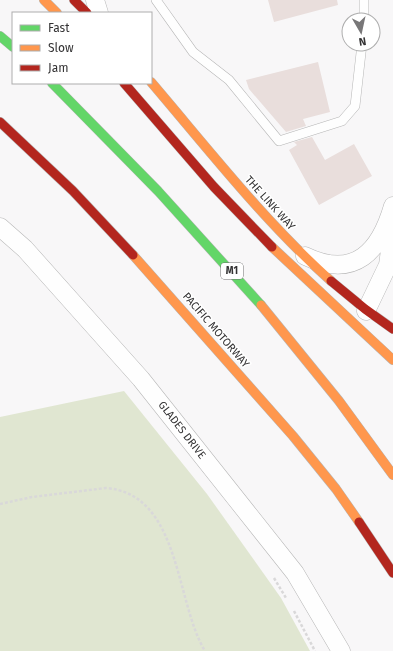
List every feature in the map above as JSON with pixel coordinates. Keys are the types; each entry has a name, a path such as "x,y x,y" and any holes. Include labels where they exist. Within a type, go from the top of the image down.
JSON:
{"main road":[{"path":"44,0 56,12"},
{"path":"74,0 86,12"},
{"path":"0,36 12,46"},
{"name":"THE LINK WAY","path":"152,83 260,212 301,254 366,311 391,325"},
{"name":"M1","path":"53,84 82,110 220,257 297,347 393,475"},
{"path":"125,84 154,115 213,186 300,275 393,360"},
{"name":"PACIFIC MOTORWAY","path":"0,122 74,191 146,268 231,364 328,479 393,573"},
{"path":"362,333 366,311"},
{"path":"362,333 391,325"}],"street":[{"path":"95,0 99,12"},
{"path":"301,254 315,260 337,266 345,265 360,258 373,249 379,240 393,206"},
{"name":"GLADES DRIVE","path":"0,227 25,249 141,379 295,573 341,651"},
{"path":"366,311 388,265 393,228"}],"lane":[{"path":"156,0 193,52 229,80 279,141 342,121 351,113 355,106 361,52"},
{"path":"364,0 364,12"}],"path":[{"path":"0,504 32,497 106,488 118,489 129,494 150,510 162,527 171,547 193,624 205,651"}],"green space":[{"path":"124,391 207,494 281,598 310,651 0,651 0,417"}],"building":[{"path":"268,0 337,0 338,5 274,22"},
{"path":"318,62 330,112 303,119 306,126 286,132 249,89 246,80"},
{"path":"312,137 325,160 354,144 372,176 319,205 289,150 297,145 294,142"}],"traffic: fast":[{"path":"0,36 12,46"},
{"path":"53,84 158,191 261,305"}],"traffic: slow":[{"path":"44,0 56,12"},
{"path":"152,83 260,210 306,258 331,281"},
{"path":"272,247 393,360"},
{"path":"133,255 293,436 336,489 359,522"},
{"path":"261,305 339,401 393,475"}],"traffic: jam":[{"path":"74,0 86,12"},
{"path":"125,84 214,187 272,247"},
{"path":"0,122 73,191 133,255"},
{"path":"331,281 365,309 393,329"},
{"path":"359,522 393,573"}]}
